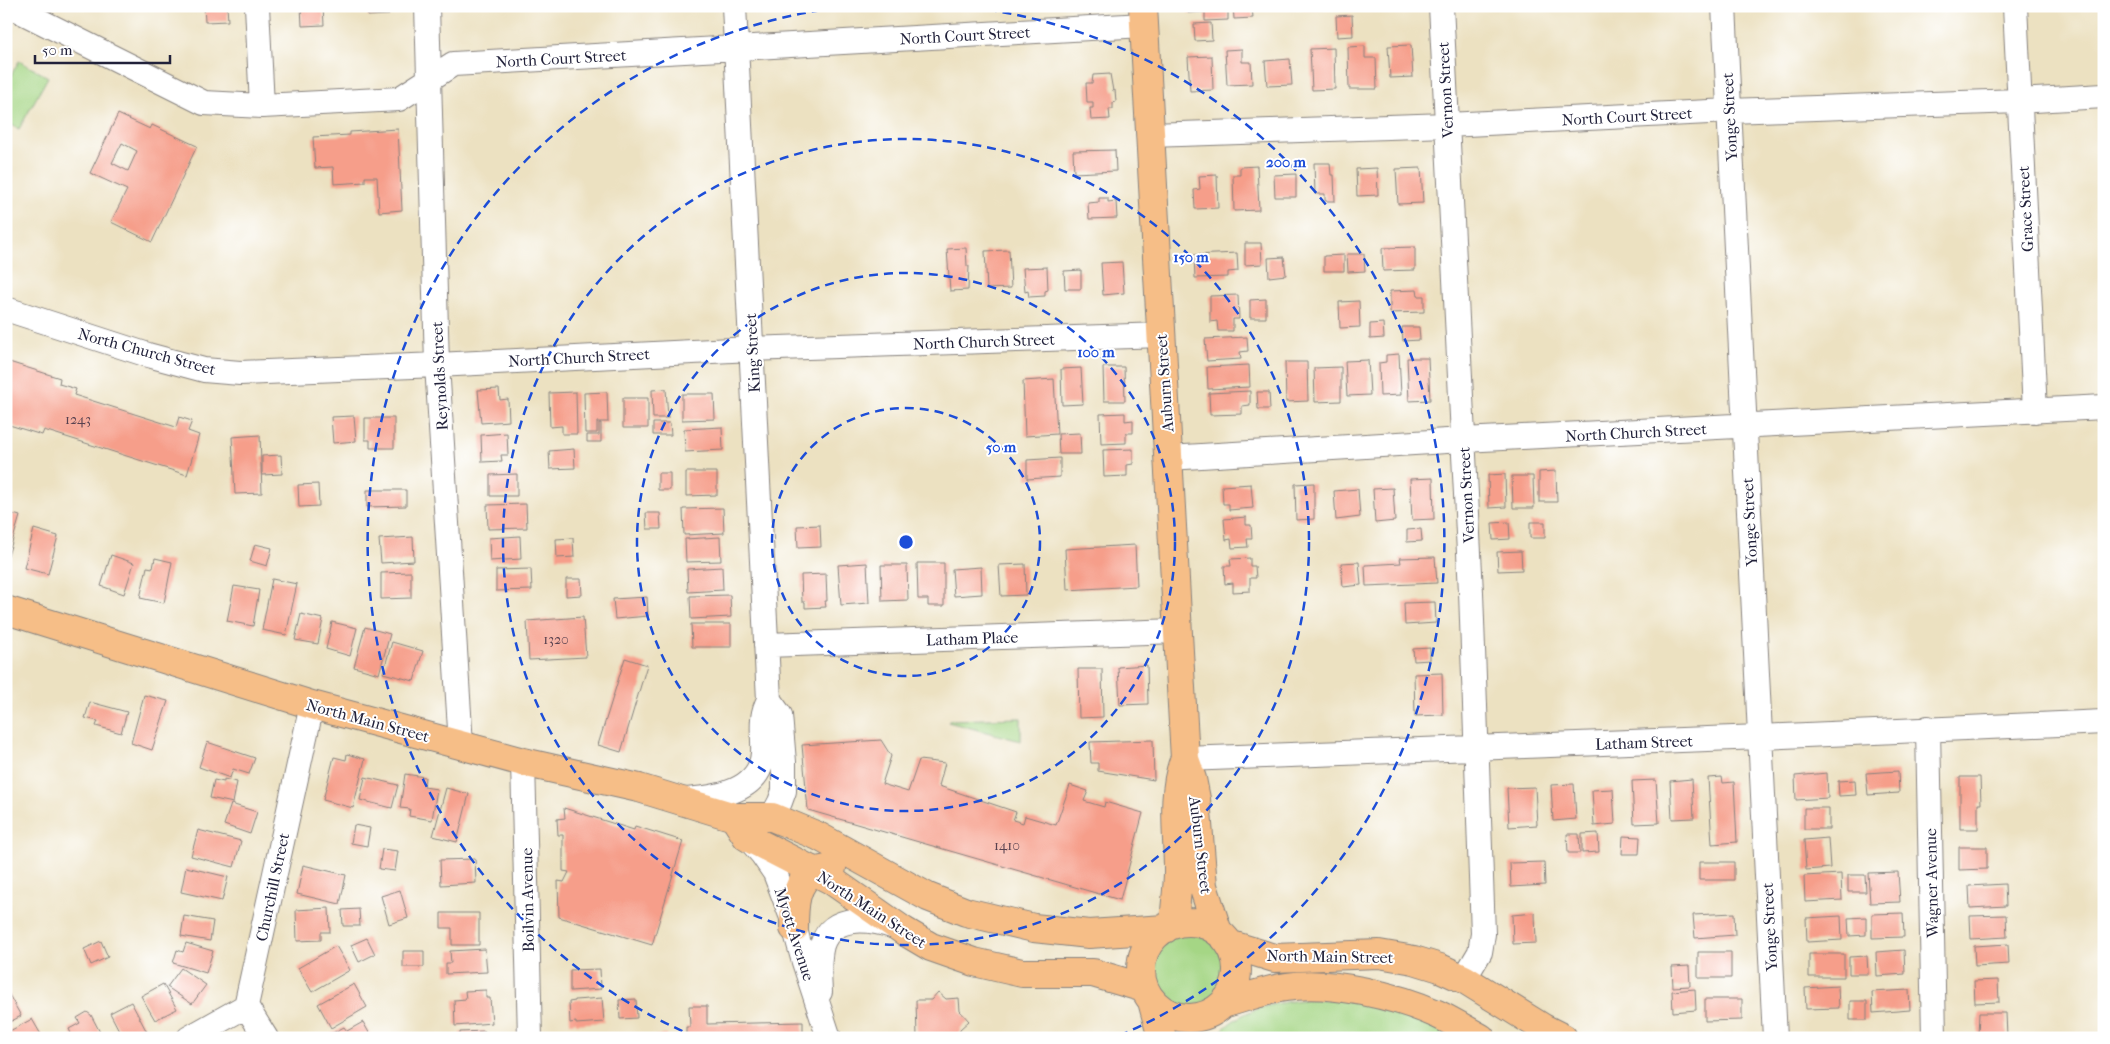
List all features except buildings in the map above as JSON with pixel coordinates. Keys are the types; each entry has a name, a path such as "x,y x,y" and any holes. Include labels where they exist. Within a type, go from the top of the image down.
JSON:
{"main road":[{"name":"Auburn Street","path":"1144,16 1184,759 1192,779 1196,799 1203,886 1224,938"},
{"name":"North Main Street","path":"6,610 312,705 523,762 638,788 678,800 740,827 830,880 904,931 932,947 974,962 1022,973 1092,973 1148,994"},
{"name":"Auburn Street","path":"1170,926 1178,872 1176,792 1178,777 1184,759"},
{"name":"North Main Street","path":"740,827 772,817 818,836 928,897 966,912 1034,928 1089,934 1170,926"},
{"path":"794,928 794,906 804,880 815,872 832,868 855,871 905,894 928,897"},
{"path":"1148,994 1164,1011 1178,1018 1211,1018 1232,991 1237,975 1236,959 1224,938 1204,924 1189,922 1170,926 1160,931 1149,943 1142,957 1141,972 1148,994 1162,1038"},
{"name":"North Main Street","path":"1224,938 1274,958 1379,954 1431,965 1464,979 1563,1038"},
{"name":"North Main Street","path":"1211,1018 1287,987 1329,987 1365,992 1399,1000 1436,1014 1481,1038"}],"street":[{"name":"North Court Street","path":"10,6 204,103 262,106 399,99 453,64 736,47 1144,16"},
{"path":"257,6 262,106"},
{"name":"Reynolds Street","path":"427,6 431,78 437,365 461,745"},
{"name":"King Street","path":"678,800 724,794 735,790 756,774 761,766 763,755 763,711 769,700 734,6"},
{"name":"Vernon Street","path":"1441,6 1471,592 1483,934 1480,952 1464,979"},
{"name":"Yonge Street","path":"1724,6 1775,1038"},
{"name":"Grace Street","path":"2015,6 2035,411"},
{"name":"North Court Street","path":"1150,135 1447,125 1729,111 2019,101 2104,96"},
{"name":"North Church Street","path":"6,309 148,355 214,371 240,373 437,365 751,348 1161,335"},
{"name":"North Church Street","path":"1169,458 1463,440 2104,407"},
{"name":"Latham Place","path":"766,645 1177,631"},
{"name":"King Street","path":"769,700 780,715 784,762 784,791 772,817"},
{"name":"Churchill Street","path":"246,1006 312,705"},
{"name":"Latham Street","path":"1184,759 2104,722"},
{"name":"Wagner Avenue","path":"1928,728 1934,1038"},
{"name":"Boilvin Avenue","path":"523,762 530,1038"},
{"name":"Myott Avenue","path":"740,827 775,873 825,1027"},
{"path":"825,1027 819,970 822,945 828,934 837,926 864,920 875,921 904,931"},
{"path":"190,1038 246,1006 266,1038"}],"green space":[{"path":"19,61 48,77 19,129 6,122 6,84"},
{"path":"1021,718 1021,741 948,722 951,720"},
{"path":"1188,934 1208,940 1218,950 1224,970 1218,990 1208,1000 1188,1006 1168,1000 1158,990 1152,970 1158,950 1168,940"},
{"path":"1309,999 1362,1002 1404,1015 1458,1038 1215,1038 1235,1020 1258,1009 1270,1005"}]}
